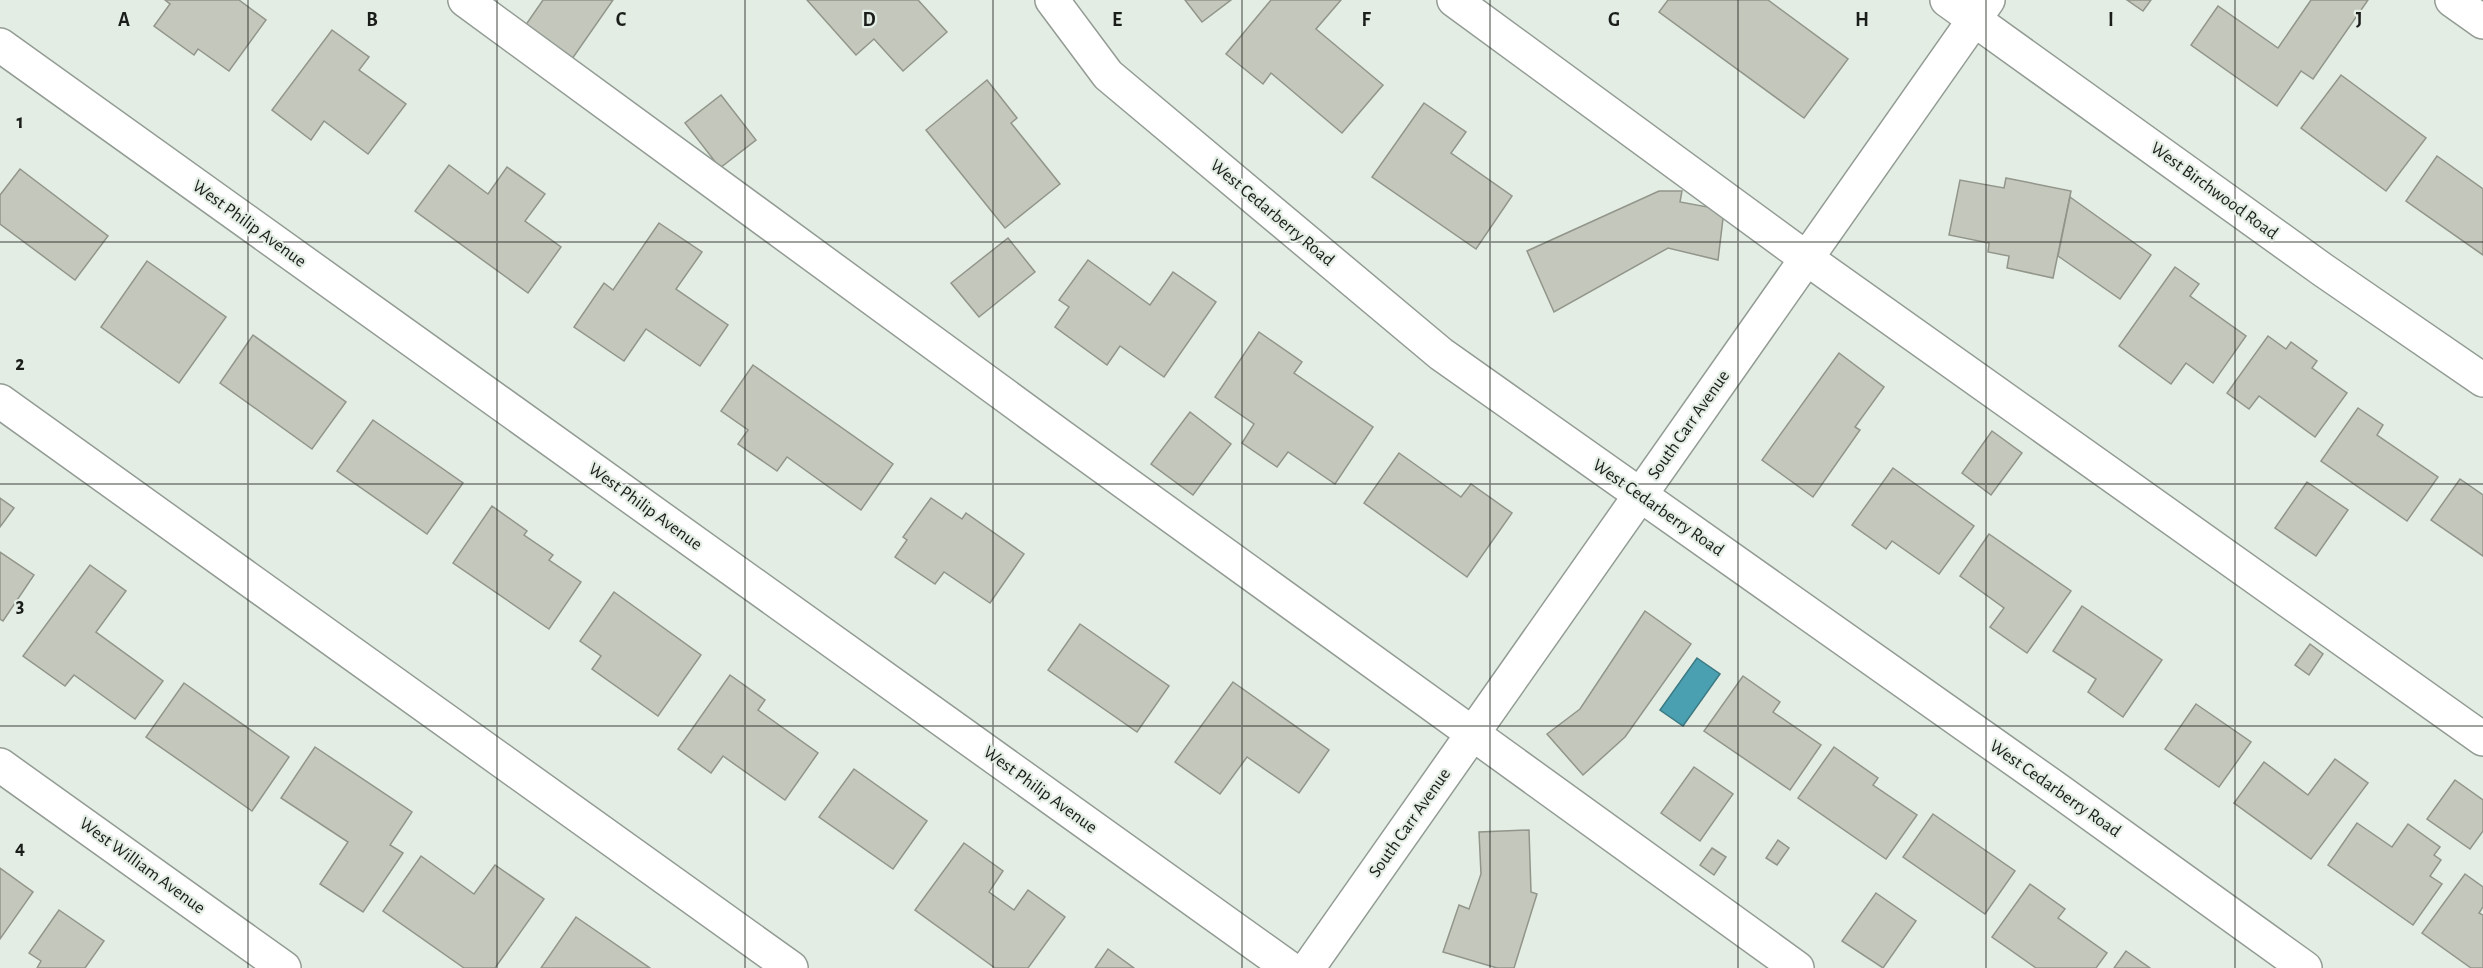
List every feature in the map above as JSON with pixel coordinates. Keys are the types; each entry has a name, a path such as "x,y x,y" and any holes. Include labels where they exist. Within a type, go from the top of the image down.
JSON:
{"street":[{"path":"465,0 1062,437 1797,968"},
{"name":"West Cedarberry Road","path":"1052,0 1107,75 1441,354 2305,968"},
{"path":"1454,0 1806,258 2483,740"},
{"name":"West Birchwood Road","path":"1947,0 1981,10 2324,270 2483,380"},
{"path":"2452,0 2483,22"},
{"name":"South Carr Avenue","path":"1308,968 1981,10"},
{"name":"West Philip Avenue","path":"0,45 1289,968"},
{"path":"0,401 791,968"},
{"name":"West William Avenue","path":"0,765 284,968"}],"water":[{"path":"1697,658 1720,674 1683,726 1660,710"}],"building":[{"path":"165,0 239,0 266,20 229,71 198,49 194,55 154,26 170,4"},
{"path":"543,0 613,0 572,59 525,26"},
{"path":"807,0 918,0 947,32 903,71 874,39 856,55"},
{"path":"1185,0 1231,0 1202,22"},
{"path":"1271,0 1341,0 1316,29 1383,85 1342,133 1271,73 1263,84 1226,54"},
{"path":"1668,0 1768,0 1848,59 1804,118 1659,12"},
{"path":"2127,0 2151,0 2143,11"},
{"path":"2311,0 2368,0 2313,79 2301,71 2277,106 2191,45 2218,6 2278,48"},
{"path":"332,30 369,57 359,70 406,104 368,154 324,121 311,140 272,110"},
{"path":"2341,75 2426,138 2386,191 2301,128"},
{"path":"987,80 1017,118 1011,123 1060,184 1005,228 926,130"},
{"path":"721,95 756,140 720,168 685,123"},
{"path":"1424,103 1466,132 1451,153 1512,196 1476,249 1372,177"},
{"path":"2437,156 2483,189 2483,255 2406,201"},
{"path":"449,165 488,194 507,167 545,194 525,221 561,247 528,293 415,211"},
{"path":"20,169 108,236 75,280 0,224 0,195"},
{"path":"2006,178 2071,191 2053,278 2007,268 2009,256 1988,252 1989,243 1949,235 1960,180 2004,188"},
{"path":"1659,191 1682,191 1680,202 1724,210 1718,260 1668,248 1554,312 1527,251"},
{"path":"2070,197 2151,255 2120,299 2058,256"},
{"path":"659,223 702,252 676,289 728,325 700,366 646,329 624,361 574,327 604,283 613,290"},
{"path":"1008,238 1035,272 979,317 951,283"},
{"path":"1088,260 1150,305 1173,272 1216,302 1164,377 1120,346 1107,365 1055,327 1069,307 1059,300"},
{"path":"147,261 226,317 179,383 101,327"},
{"path":"2175,267 2199,284 2190,296 2246,336 2213,383 2186,363 2171,384 2119,346"},
{"path":"1259,332 1302,362 1294,373 1373,427 1335,484 1288,452 1277,467 1242,443 1254,424 1215,397"},
{"path":"253,335 346,402 312,449 220,383"},
{"path":"2268,336 2286,349 2291,342 2317,361 2312,368 2347,393 2315,437 2259,396 2249,409 2227,393"},
{"path":"1839,353 1884,387 1855,427 1860,430 1813,497 1762,460"},
{"path":"753,365 893,464 861,510 787,457 777,471 738,444 748,430 721,411"},
{"path":"2358,408 2383,425 2377,435 2438,477 2407,521 2321,461"},
{"path":"1190,412 1231,444 1193,495 1151,464"},
{"path":"373,420 463,483 427,534 337,471"},
{"path":"1992,431 2022,453 1991,495 1962,473"},
{"path":"1399,453 1461,497 1471,484 1512,513 1467,577 1364,503"},
{"path":"1893,468 1974,526 1939,574 1892,541 1886,549 1852,525"},
{"path":"2460,479 2483,495 2483,556 2431,520"},
{"path":"2307,482 2348,510 2316,556 2275,528"},
{"path":"0,498 14,508 0,527"},
{"path":"931,498 962,519 966,513 1024,554 990,603 944,572 935,584 895,557 907,540 903,537"},
{"path":"492,506 527,531 524,535 553,555 549,560 581,582 549,629 453,563"},
{"path":"1989,534 2071,591 2027,653 1990,627 2004,608 1960,576"},
{"path":"0,552 34,575 3,621 0,619"},
{"path":"90,565 126,591 96,632 163,681 135,719 74,675 65,686 23,656"},
{"path":"614,592 701,655 658,716 592,669 601,656 580,641"},
{"path":"2082,606 2162,660 2123,717 2088,692 2096,679 2053,651"},
{"path":"1645,611 1691,644 1625,737 1583,775 1547,734 1580,709"},
{"path":"1080,624 1169,686 1137,732 1048,670"},
{"path":"2310,644 2323,654 2309,675 2295,665"},
{"path":"730,675 765,700 758,710 818,753 785,800 723,756 711,773 678,749"},
{"path":"1743,676 1780,702 1773,712 1821,745 1790,790 1704,731"},
{"path":"1233,682 1329,750 1299,793 1247,757 1220,794 1175,762"},
{"path":"184,683 289,757 252,811 146,737"},
{"path":"2196,704 2251,742 2219,787 2165,749"},
{"path":"315,747 412,812 390,845 403,853 363,912 320,884 348,842 281,798"},
{"path":"1834,747 1878,778 1873,785 1917,815 1886,859 1798,798"},
{"path":"2335,759 2368,783 2311,859 2234,803 2264,762 2308,795"},
{"path":"1694,767 1733,794 1700,841 1661,813"},
{"path":"854,769 927,821 893,869 819,817"},
{"path":"2455,780 2483,800 2483,831 2470,849 2427,819"},
{"path":"1933,814 2015,871 1985,914 1903,857"},
{"path":"2357,823 2392,847 2408,824 2440,847 2434,855 2441,860 2430,876 2442,884 2413,925 2328,865"},
{"path":"1529,830 1531,892 1537,894 1514,968 1497,968 1443,952 1459,905 1469,909 1481,874 1479,832"},
{"path":"1778,840 1789,848 1777,865 1766,858"},
{"path":"964,843 1003,871 989,892 1014,910 1028,890 1065,917 1028,968 995,968 915,910"},
{"path":"1712,848 1726,857 1714,875 1700,865"},
{"path":"421,856 474,894 495,865 544,899 495,968 464,968 383,911"},
{"path":"0,868 33,892 0,939"},
{"path":"2465,874 2483,887 2483,907 2479,913 2483,915 2483,968 2471,968 2422,933"},
{"path":"2030,884 2065,909 2058,918 2107,953 2096,968 2036,968 1992,937"},
{"path":"1876,893 1916,921 1883,968 1842,941"},
{"path":"59,910 104,941 85,968 37,968 41,961 29,953"},
{"path":"576,917 650,968 541,968"},
{"path":"1108,949 1134,968 1095,968"},
{"path":"2126,951 2150,968 2114,968"}]}
